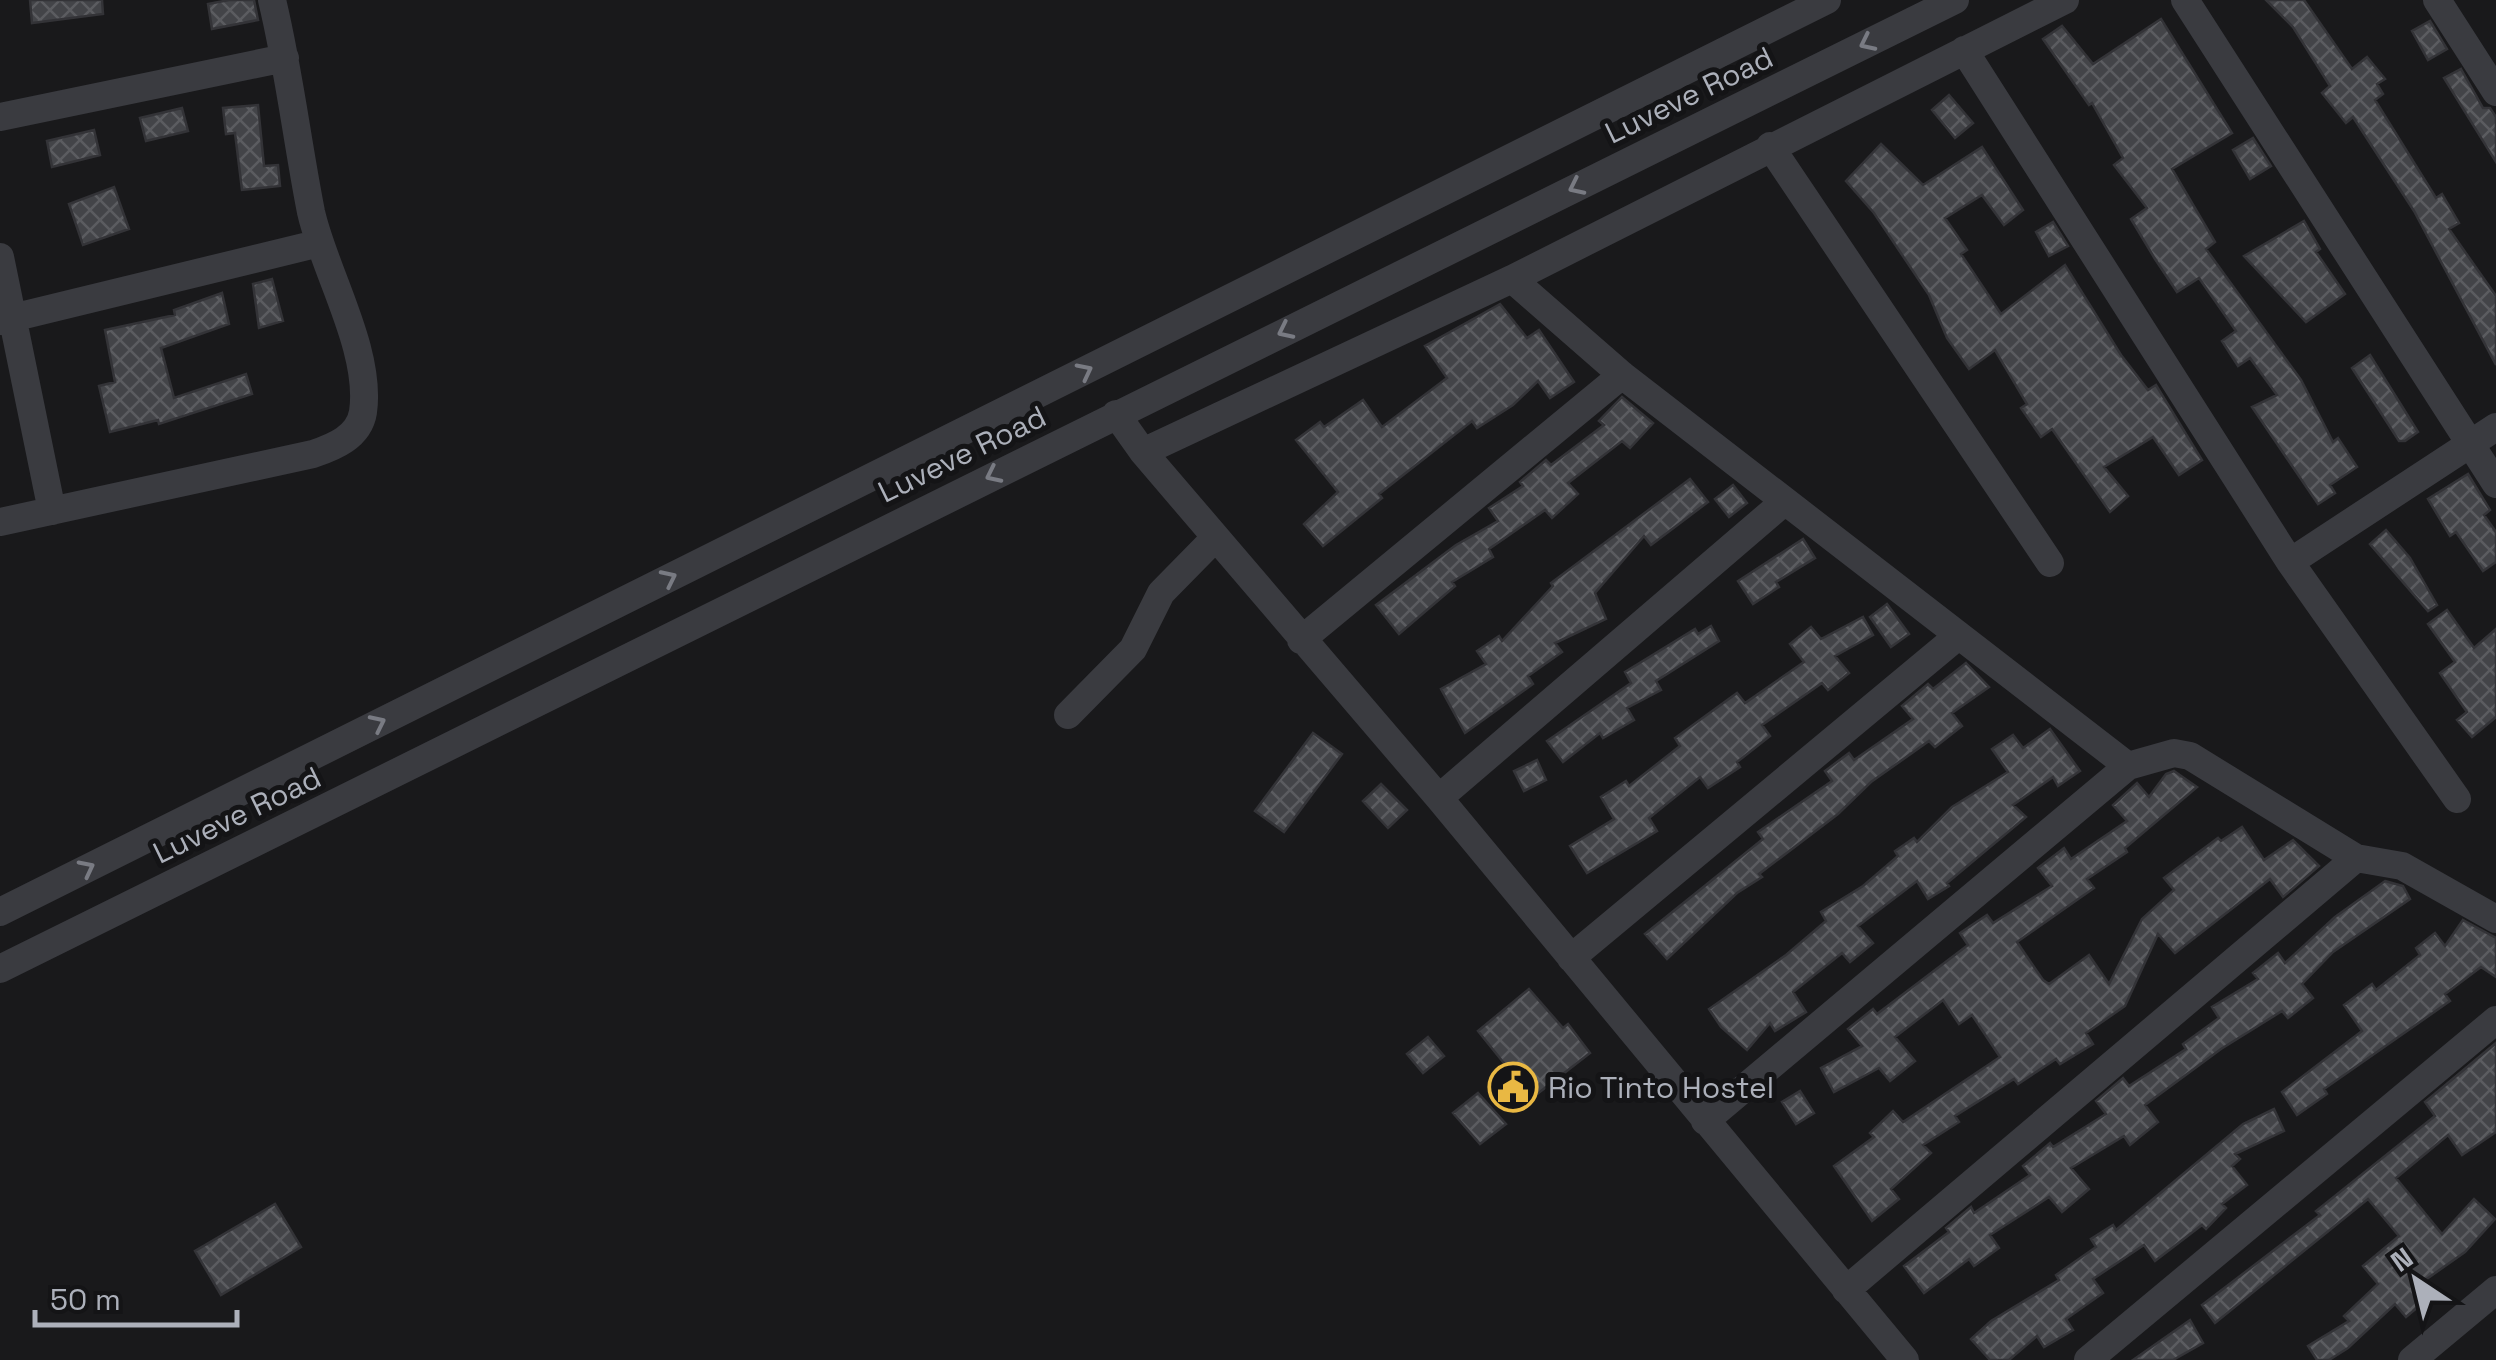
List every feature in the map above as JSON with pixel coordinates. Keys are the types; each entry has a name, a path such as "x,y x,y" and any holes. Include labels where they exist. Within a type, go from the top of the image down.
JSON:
{"street":[{"path":"0,522 313,454 335,447 353,433 363,413 358,359 320,244 272,0"},
{"name":"Luveve Road","path":"0,912 1827,0"},
{"name":"Luveve Road","path":"0,969 1955,0"},
{"path":"1142,452 1512,279 2065,0"},
{"path":"2185,0 2496,484"},
{"path":"2437,0 2496,92"},
{"path":"1964,50 2290,562 2457,799"},
{"path":"0,117 284,58"},
{"path":"1770,146 2050,563"},
{"path":"7,319 320,244"},
{"path":"0,258 7,319 52,511"},
{"path":"1512,279 1622,375 2128,766"},
{"path":"1302,640 1622,375"},
{"path":"1116,414 1142,452 1439,798 1905,1360"},
{"path":"2290,562 2496,427"},
{"path":"1439,798 1785,502"},
{"path":"1068,715 1133,649 1161,594 1215,538"},
{"path":"1571,958 1958,636"},
{"path":"1705,1120 2128,766 2174,753 2190,756 2356,858 2402,866 2496,919"},
{"path":"1846,1290 2356,858"},
{"path":"2088,1360 2496,1020"},
{"path":"2412,1360 2495,1292"}],"building":[{"path":"30,0 102,0 103,14 32,23"},
{"path":"254,0 258,20 212,29 208,4"},
{"path":"2266,0 2304,0 2352,69 2367,57 2385,79 2377,84 2383,94 2375,100 2436,198 2442,194 2459,223 2449,229 2496,296 2496,365 2414,211 2353,117 2346,123 2322,93 2330,86 2293,27"},
{"path":"2161,19 2232,133 2172,169 2215,242 2206,249 2301,380 2333,442 2338,438 2357,467 2330,485 2335,493 2318,504 2252,407 2277,395 2250,358 2238,366 2222,341 2236,331 2199,278 2177,292 2155,259 2131,219 2147,208 2114,165 2123,158 2092,103 2089,105 2043,39 2062,26 2093,64"},
{"path":"2430,21 2447,49 2428,60 2412,31"},
{"path":"2461,69 2483,108 2490,108 2496,117 2496,162 2444,78"},
{"path":"1949,95 1973,123 1955,138 1932,110"},
{"path":"258,105 264,166 278,165 280,186 242,190 235,133 226,134 223,108"},
{"path":"182,108 188,131 146,141 140,118"},
{"path":"94,130 100,155 52,167 47,141"},
{"path":"2253,138 2271,166 2250,179 2233,150"},
{"path":"1881,144 1923,185 1982,147 2023,210 2004,225 1982,195 1945,218 1967,250 1961,254 2001,314 2065,265 2121,355 2148,390 2156,385 2202,460 2179,475 2153,437 2104,467 2128,496 2110,512 2052,429 2041,437 2021,408 2027,404 1995,350 1969,369 1947,338 1929,295 1874,213 1846,181"},
{"path":"114,187 129,229 83,245 69,204"},
{"path":"2304,221 2320,249 2316,252 2345,294 2306,322 2244,256"},
{"path":"2053,222 2068,246 2049,256 2036,232"},
{"path":"272,279 283,321 259,328 253,284"},
{"path":"222,293 229,324 161,348 174,398 246,374 252,394 159,424 158,420 110,432 99,386 115,382 105,330 175,315 174,310"},
{"path":"1500,304 1527,338 1539,330 1574,382 1550,398 1538,381 1513,405 1477,428 1472,421 1379,494 1382,498 1323,546 1304,524 1338,492 1296,440 1320,422 1324,427 1363,400 1382,427 1447,378 1425,346"},
{"path":"2370,355 2418,432 2405,441 2399,441 2352,368"},
{"path":"1622,397 1653,423 1630,448 1622,441 1568,483 1578,494 1552,518 1545,510 1489,549 1493,557 1452,582 1455,586 1399,634 1376,605 1456,545 1498,521 1489,508 1523,486 1520,482 1546,460 1551,465 1604,425 1599,421"},
{"path":"2468,474 2490,510 2484,515 2496,532 2496,562 2483,571 2456,532 2450,536 2428,499"},
{"path":"1690,479 1708,502 1651,545 1644,536 1595,593 1606,619 1555,643 1562,652 1528,676 1533,684 1465,733 1441,689 1486,664 1477,651 1499,636 1502,641 1553,586 1551,583"},
{"path":"1733,485 1747,503 1729,517 1715,499"},
{"path":"2386,530 2410,558 2437,605 2428,611 2370,544"},
{"path":"1803,539 1815,558 1776,582 1779,587 1753,604 1738,581"},
{"path":"1887,604 1909,634 1891,647 1870,617"},
{"path":"2447,610 2474,648 2496,629 2496,717 2472,737 2457,720 2467,712 2440,673 2455,662 2428,624"},
{"path":"1863,617 1873,635 1835,656 1849,673 1828,690 1822,683 1762,725 1770,736 1737,762 1740,767 1708,788 1700,777 1649,818 1657,831 1587,873 1570,846 1614,819 1601,797 1626,781 1629,786 1680,746 1675,738 1737,693 1745,703 1804,662 1790,644 1811,627 1821,639"},
{"path":"1711,626 1719,641 1656,681 1661,690 1627,708 1634,720 1603,738 1600,733 1563,762 1547,741 1631,683 1625,672 1695,629 1698,634"},
{"path":"1966,663 1989,687 1952,713 1962,726 1935,747 1929,741 1871,782 1838,814 1759,874 1762,877 1737,893 1667,959 1645,934 1763,839 1758,832 1832,781 1825,771 1849,753 1854,760 1913,719 1902,706 1928,684 1933,689"},
{"path":"2050,729 2080,771 2058,786 2053,777 2013,805 2026,817 1947,883 1949,886 1928,899 1917,881 1858,926 1873,943 1850,962 1842,953 1793,992 1806,1012 1775,1031 1770,1023 1747,1050 1721,1027 1709,1009 1786,955 1826,921 1821,912 1863,886 1898,856 1895,851 1914,838 1917,842 1952,807 2008,772 1992,749 2013,735 2023,748"},
{"path":"1313,733 1342,754 1284,832 1255,811"},
{"path":"1537,760 1546,780 1524,791 1514,771"},
{"path":"2174,771 2197,787 2125,848 2127,852 2087,879 2094,888 2017,942 2049,984 2089,955 2109,984 2142,919 2174,890 2164,878 2218,838 2221,841 2242,827 2264,860 2293,840 2319,866 2283,897 2270,879 2175,953 2158,934 2125,1006 2086,1033 2093,1044 2060,1064 2056,1059 2018,1084 2014,1079 1955,1116 1959,1122 1923,1145 1931,1153 1891,1189 1899,1199 1872,1221 1834,1166 1874,1137 1870,1133 1893,1111 1903,1122 2000,1057 1972,1015 1959,1024 1943,1000 1895,1037 1915,1061 1890,1081 1879,1068 1834,1092 1821,1068 1862,1046 1848,1029 1873,1009 1877,1014 1968,945 1960,933 1987,915 1993,923 2052,886 2038,868 2064,848 2071,859 2127,821 2113,805 2137,783 2149,797 2166,774"},
{"path":"1381,784 1407,810 1388,828 1363,801"},
{"path":"2385,881 2403,886 2410,899 2333,952 2302,984 2313,998 2288,1018 2282,1011 2221,1049 2145,1105 2158,1122 2130,1145 2124,1136 2071,1168 2089,1189 2062,1212 2049,1197 1990,1235 1999,1248 1974,1266 1969,1259 1924,1293 1904,1266 1949,1232 1946,1228 1971,1207 1974,1213 2030,1175 2023,1166 2050,1143 2053,1147 2106,1114 2096,1101 2123,1078 2129,1086 2186,1049 2183,1044 2219,1018 2212,1007 2258,979 2253,973 2278,953 2285,963 2335,917"},
{"path":"2463,920 2496,938 2496,977 2481,967 2445,994 2450,1001 2324,1089 2327,1094 2297,1115 2282,1092 2362,1031 2344,1005 2372,984 2376,990 2420,955 2416,948 2435,933 2445,946"},
{"path":"1529,989 1563,1028 1568,1024 1590,1053 1532,1098 1478,1031"},
{"path":"1428,1037 1444,1056 1423,1073 1407,1054"},
{"path":"2496,1043 2496,1132 2462,1155 2448,1135 2396,1178 2442,1234 2474,1199 2495,1219 2465,1252 2421,1283 2431,1296 2406,1317 2395,1304 2348,1348 2329,1360 2317,1360 2308,1346 2349,1321 2344,1316 2378,1284 2363,1266 2399,1236 2368,1199 2215,1323 2202,1305 2320,1215 2316,1211 2435,1116 2425,1102"},
{"path":"1800,1091 1814,1113 1796,1124 1782,1102"},
{"path":"1478,1093 1506,1124 1480,1144 1453,1113"},
{"path":"2274,1109 2284,1131 2235,1154 2240,1159 2232,1166 2247,1185 2222,1204 2226,1208 2206,1229 2202,1225 2155,1261 2144,1245 2093,1279 2103,1293 2066,1319 2073,1330 2044,1347 2037,1336 2009,1360 1990,1360 1971,1339 1991,1321 2059,1280 2056,1275 2096,1247 2091,1239 2113,1225 2116,1230 2243,1124"},
{"path":"275,1204 301,1247 221,1295 195,1251"},
{"path":"2190,1320 2203,1343 2173,1360 2133,1360"}],"place":[{"name":"Rio Tinto Hostel","path":"1513,1087"}]}
